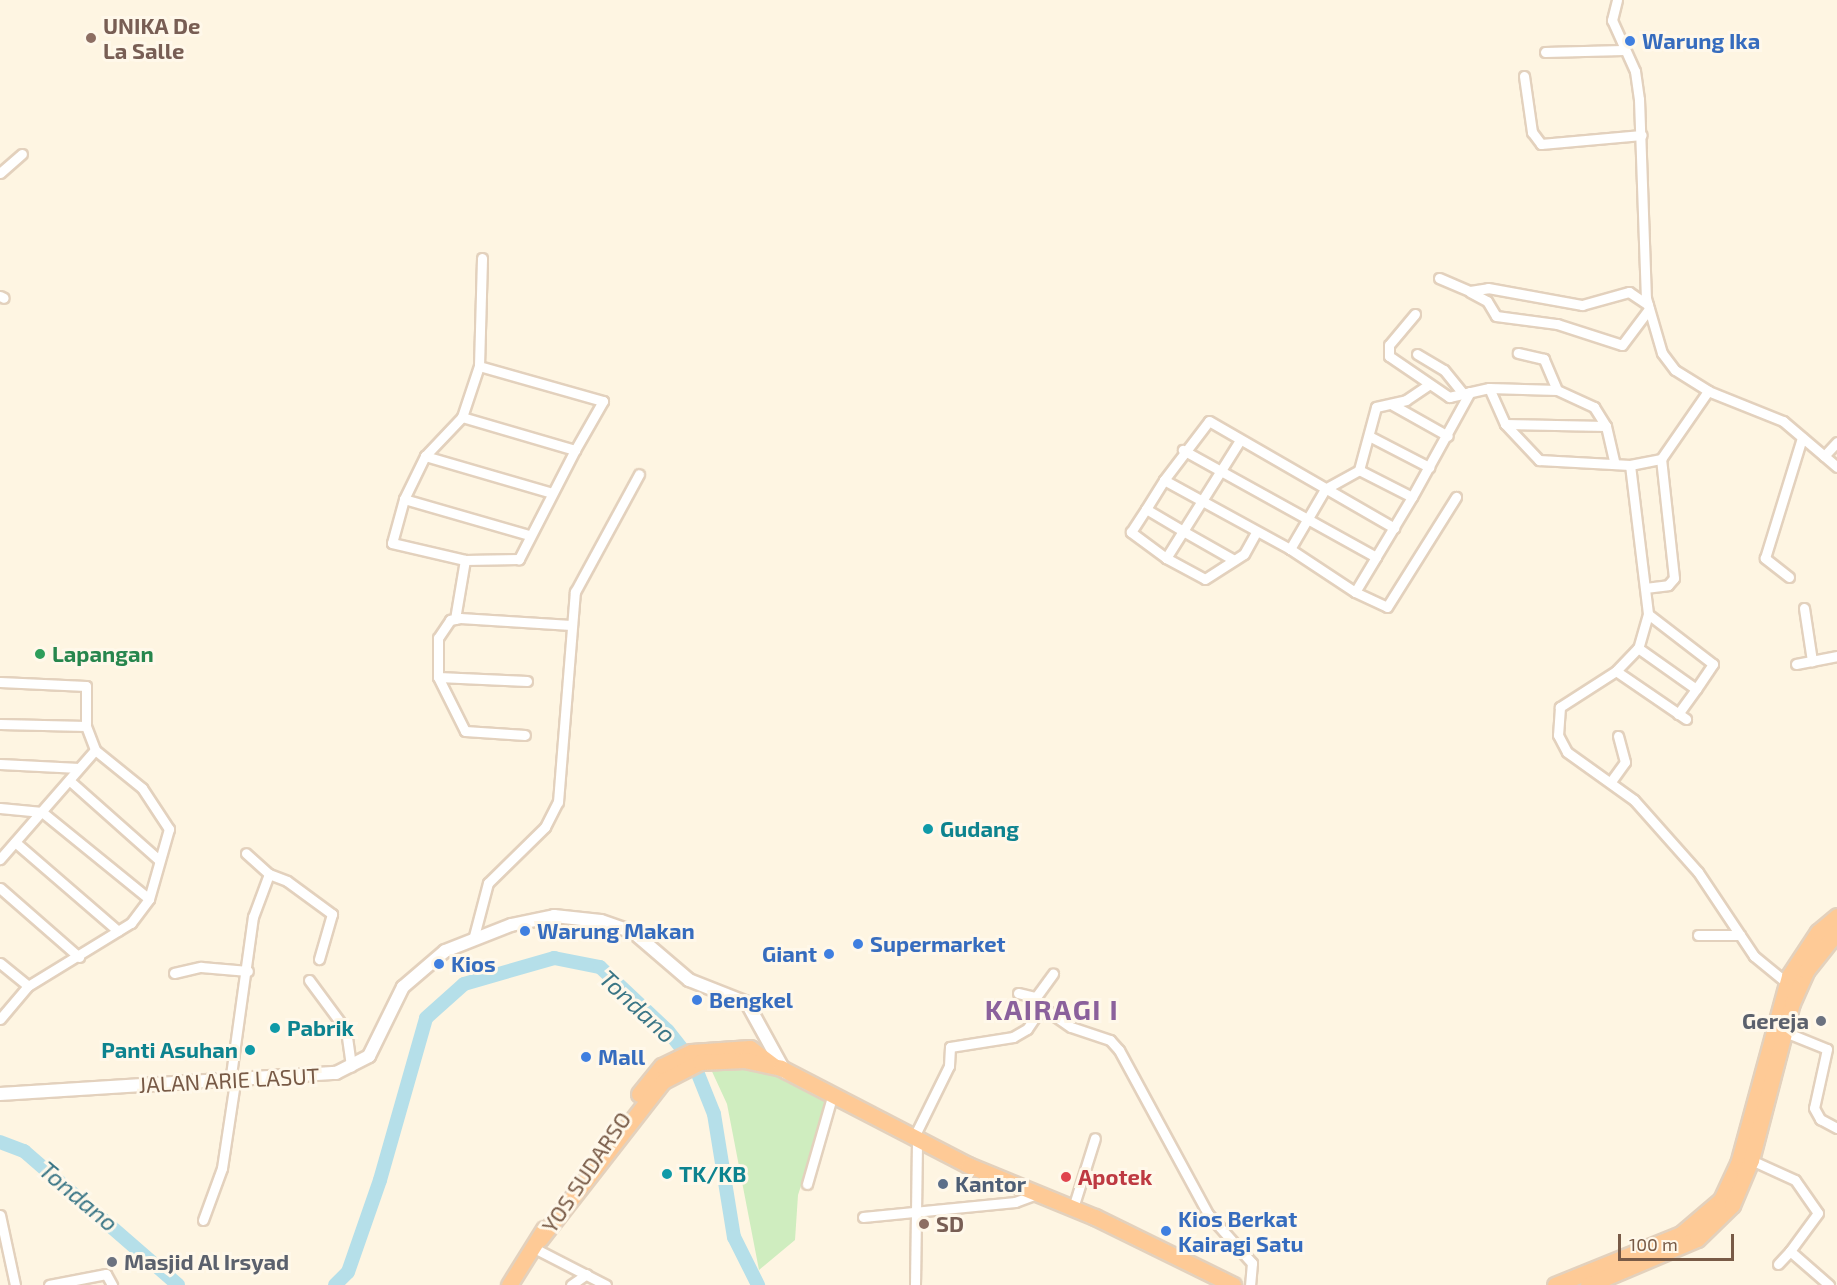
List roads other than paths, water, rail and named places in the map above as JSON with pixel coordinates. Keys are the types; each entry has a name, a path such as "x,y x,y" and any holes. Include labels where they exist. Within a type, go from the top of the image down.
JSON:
{"highway":[{"path":"1555,1285 1681,1234 1721,1200 1738,1164 1787,983 1801,954 1837,916"},
{"path":"1588,1285 1678,1249 1716,1224 1736,1198 1751,1160 1785,1032 1806,970 1837,932"},
{"name":"YOS SUDARSO","path":"509,1285 537,1243 668,1069 732,1054 780,1069"},
{"path":"780,1069 915,1137 1037,1194 1073,1208 1183,1263 1233,1285"},
{"path":"1183,1263 1200,1285"}],"main road":[{"name":"JALAN ARIE LASUT","path":"0,1094 316,1077 351,1067 369,1056 411,976 445,951 473,940 554,916 612,923 648,941 689,980 740,998 757,1014 780,1069"}],"street":[{"path":"1617,0 1612,20 1623,50 1635,71 1642,135 1649,307 1668,362 1707,391 1765,410 1837,467"},
{"path":"1545,52 1623,50"},
{"path":"1524,76 1532,132 1541,144 1642,135"},
{"path":"0,173 22,154"},
{"path":"479,366 603,401 514,562 465,560 392,543 404,499 425,456 462,417 479,366 482,258"},
{"path":"1439,278 1487,301 1496,316 1510,313 1525,322 1557,324 1622,345 1649,307"},
{"path":"1470,291 1488,288 1582,305 1629,292 1649,307"},
{"path":"1415,314 1387,353 1427,386 1449,397 1489,388 1557,390 1586,401 1606,426 1615,464"},
{"path":"1518,353 1544,359 1557,390"},
{"path":"1417,354 1444,370 1467,394"},
{"path":"1290,549 1305,519 1325,489 1359,470 1369,436 1372,411 1427,386"},
{"path":"1489,388 1505,423 1539,459 1630,465 1661,459"},
{"path":"1645,588 1668,585 1674,578 1661,459 1707,391"},
{"path":"1355,592 1448,436 1467,394"},
{"path":"1391,404 1448,436"},
{"path":"462,417 575,450"},
{"path":"1256,532 1234,560 1201,580 1132,538 1164,480 1183,450 1206,421 1394,528"},
{"path":"1505,423 1606,426"},
{"path":"1369,436 1430,467"},
{"path":"1789,577 1765,558 1802,438"},
{"path":"1166,558 1240,440"},
{"path":"1824,456 1837,442"},
{"path":"1183,450 1218,472 1376,557"},
{"path":"425,456 552,493"},
{"path":"1630,465 1648,614 1638,648 1616,671 1560,707 1557,721 1567,752 1612,780 1698,872 1740,935 1787,983"},
{"path":"1359,470 1412,497"},
{"path":"473,940 488,883 545,827 558,802 566,751 571,625 575,592 639,474"},
{"path":"1164,480 1290,549 1355,592 1387,607 1456,497"},
{"path":"404,499 528,535"},
{"path":"1146,509 1234,560"},
{"path":"465,560 455,619 438,638 438,677 465,731 525,735"},
{"path":"1804,608 1812,661"},
{"path":"1616,671 1682,716 1713,660 1648,614"},
{"path":"455,619 571,625"},
{"path":"1638,648 1696,689"},
{"path":"1796,664 1837,656"},
{"path":"438,677 527,681"},
{"path":"0,682 84,684 86,726 95,750 142,788 169,829 158,859 149,899 143,912 79,957 28,986 0,1019"},
{"path":"0,724 86,726"},
{"path":"1612,780 1625,762 1618,736"},
{"path":"0,859 8,847 70,781 95,750"},
{"path":"0,764 80,768"},
{"path":"70,781 158,859"},
{"path":"0,808 42,812 149,899"},
{"path":"8,847 118,931"},
{"path":"246,853 269,874 287,881 332,914 319,959"},
{"path":"203,1220 222,1168 253,917 269,874"},
{"path":"0,888 79,957"},
{"path":"1698,935 1740,935"},
{"path":"0,963 28,986"},
{"path":"174,973 201,967 248,971"},
{"path":"1036,997 1053,974"},
{"path":"309,980 346,1030 351,1067"},
{"path":"1018,993 1036,997 1042,1006 1071,1027 1110,1040 1119,1050 1209,1214 1252,1263 1250,1285"},
{"path":"915,1285 913,1214 915,1137 949,1066 950,1047 1013,1036 1026,1029 1042,1006"},
{"path":"1785,1032 1827,1048 1814,1108 1837,1128"},
{"path":"807,1184 832,1097"},
{"path":"1073,1208 1095,1138"},
{"path":"1751,1160 1795,1180 1818,1213 1778,1264"},
{"path":"863,1217 913,1214 1037,1194"},
{"path":"0,1215 15,1285"},
{"path":"537,1243 606,1285"},
{"path":"1790,1251 1829,1285"},
{"path":"571,1285 586,1274"},
{"path":"49,1285 106,1275 112,1285"}],"waterway":[{"name":"Tondano","path":"335,1285 348,1272 380,1180 426,1018 464,984 554,958 600,967 668,1031 694,1064 714,1114 734,1237 758,1285"},
{"name":"Tondano","path":"0,1142 24,1151 178,1285"}],"place":[{"name":"UNIKA De La Salle","path":"91,38"},
{"name":"Warung Ika","path":"1630,41"},
{"name":"Lapangan","path":"40,654"},
{"name":"Gudang","path":"928,829"},
{"name":"Warung Makan","path":"525,931"},
{"name":"Supermarket","path":"858,944"},
{"name":"Giant","path":"829,954"},
{"name":"Kios","path":"439,964"},
{"name":"Bengkel","path":"697,1000"},
{"name":"Gereja","path":"1821,1021"},
{"name":"Pabrik","path":"275,1028"},
{"name":"Panti Asuhan","path":"250,1050"},
{"name":"Mall","path":"586,1057"},
{"name":"TK/KB","path":"667,1174"},
{"name":"Apotek","path":"1066,1177"},
{"name":"Kantor","path":"943,1184"},
{"name":"SD","path":"924,1224"},
{"name":"Kios Berkat Kairagi Satu","path":"1166,1231"},
{"name":"Masjid Al Irsyad","path":"112,1262"}],"district":[{"name":"KAIRAGI I","path":"1052,1009"}]}
